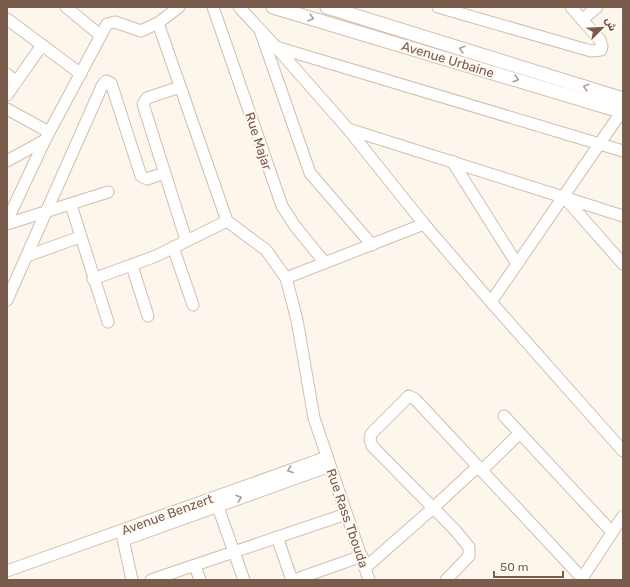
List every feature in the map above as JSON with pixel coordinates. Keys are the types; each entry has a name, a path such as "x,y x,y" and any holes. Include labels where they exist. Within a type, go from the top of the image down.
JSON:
{"street":[{"path":"66,7 100,35"},
{"path":"7,221 47,136 105,26 110,23 141,31 158,23 179,7"},
{"name":"Rue Majar","path":"213,7 282,206 295,226 325,263"},
{"path":"239,7 348,129 424,224 623,451"},
{"name":"Avenue Urbaine","path":"273,7 623,107"},
{"name":"Avenue Urbaine","path":"327,7 623,107"},
{"path":"438,7 592,52 601,50 602,43 571,7"},
{"path":"582,20 596,7"},
{"path":"7,19 81,74"},
{"path":"158,23 227,221 266,250 286,278 424,224"},
{"path":"260,30 310,173 372,245"},
{"path":"7,95 42,45"},
{"path":"276,47 623,151"},
{"path":"7,74 16,82"},
{"path":"7,300 45,211 102,86 106,81 111,83 137,169 141,176 147,179 165,173"},
{"path":"180,87 147,98 144,102 186,240"},
{"path":"491,302 564,197 623,107"},
{"path":"7,109 47,136"},
{"path":"348,129 623,216"},
{"path":"7,161 47,136"},
{"path":"452,161 516,264"},
{"path":"7,224 45,211 71,205 108,192"},
{"path":"564,197 623,264"},
{"path":"71,205 93,279 108,322"},
{"path":"93,279 132,266 227,221"},
{"path":"27,256 80,237"},
{"path":"173,247 193,305"},
{"path":"132,266 148,316"},
{"name":"Rue Rass Tbouda","path":"286,278 297,320 314,418 370,580"},
{"path":"446,580 469,556 469,547 455,530 370,442 371,434 409,396 415,399 582,579 623,516"},
{"path":"504,416 612,532"},
{"path":"366,567 520,433"},
{"name":"Avenue Benzert","path":"7,571 123,535 328,462"},
{"path":"216,501 244,580"},
{"path":"151,580 346,514"},
{"path":"123,535 132,580"},
{"path":"277,537 293,580 362,556"},
{"path":"195,566 200,580"}]}
